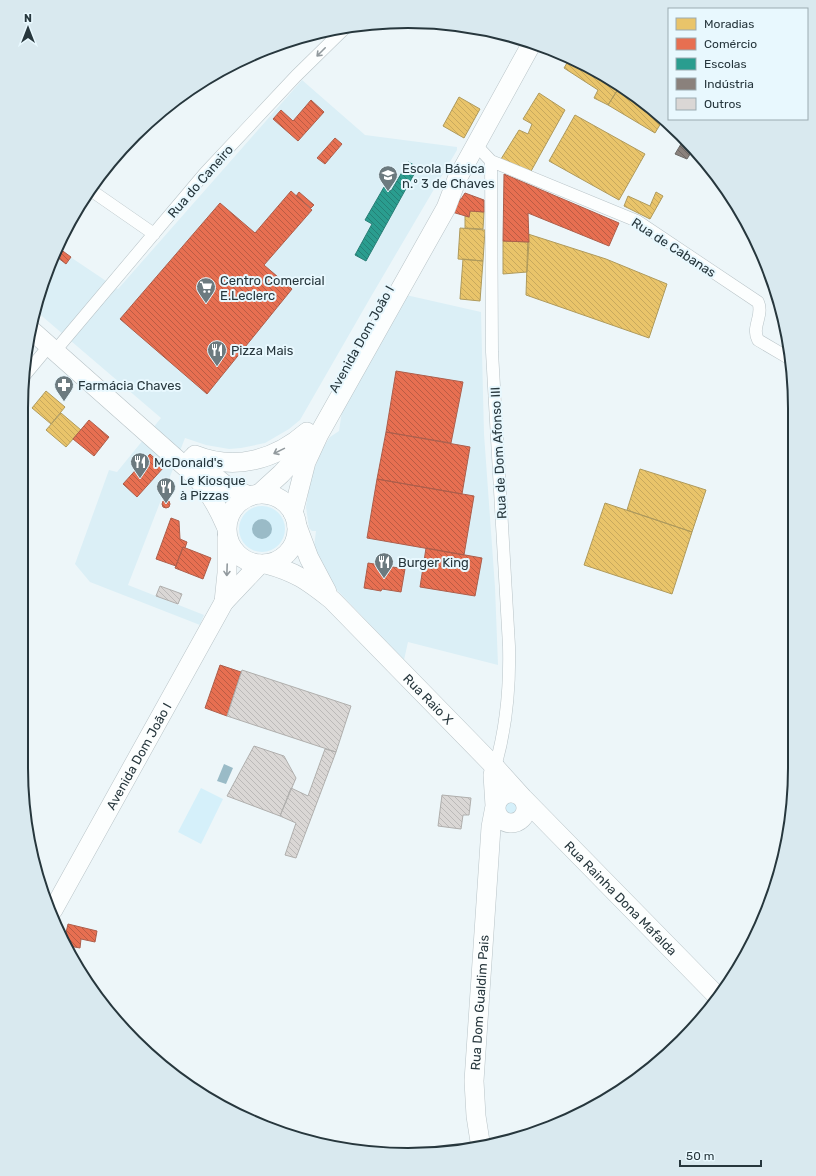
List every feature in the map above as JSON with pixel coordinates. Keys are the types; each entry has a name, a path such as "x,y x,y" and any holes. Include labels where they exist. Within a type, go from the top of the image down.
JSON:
{"main road":[{"name":"Avenida Dom João I","path":"295,520 306,462 319,434 446,208 457,179 529,48"},
{"name":"Avenida Dom João I","path":"254,495 280,474 296,458 310,429 437,204 457,179"},
{"path":"38,323 56,346 197,477 213,498 232,548 239,556 249,561 263,564 276,561 289,551 296,537 295,520 287,505 279,498 269,494 254,495 240,501 233,508 229,516 227,532"},
{"path":"36,332 56,346 224,484 254,495"},
{"path":"184,451 212,461 229,463 246,462 276,452 298,440 310,429"},
{"name":"Rua Raio X","path":"295,520 309,558 332,600"},
{"name":"Avenida Dom João I","path":"224,602 227,573 227,532"},
{"name":"Avenida Dom João I","path":"55,907 224,602 263,564"},
{"name":"Rua Raio X","path":"263,564 295,573 308,581 332,600 495,767 523,798"},
{"path":"495,767 493,775 495,806 497,816 500,820 510,824 515,823 540,828 562,837"},
{"path":"495,806 497,800 507,793 513,792 523,798 526,804 526,810 524,816 515,823"},
{"name":"Rua Rainha Dona Mafalda","path":"523,798 714,993"},
{"name":"Rua Dom Gualdim Pais","path":"480,1141 476,1116 474,1081 491,827 495,806"},
{"name":"Rua Dom Gualdim Pais","path":"489,858 504,831 515,823"}],"street":[{"name":"Rua do Caneiro","path":"30,370 56,346 205,173 296,76 339,34"},
{"path":"476,145 491,161"},
{"name":"Rua de Cabanas","path":"491,161 637,221 758,302 760,313 755,330 758,340 785,356"},
{"name":"Rua de Dom Afonso III","path":"491,161 492,352 508,610 509,670 502,744 495,767"},
{"path":"95,193 154,234"}],"shaded area":[{"path":"302,80 365,135 457,147 457,150 300,420 289,429 265,443 241,448 229,449 206,445 185,438 128,585 204,615 200,625 90,582 75,564 109,470 117,472 161,418 40,314 48,286 62,251 118,289"},
{"path":"406,295 481,312 484,434 495,587 498,665 408,642 404,660 337,590 320,563 314,547 316,531 312,531 309,528 306,507 310,480 322,449 330,437 339,431 342,411"},
{"path":"257,506 267,506 275,510 281,516 285,524 285,534 281,542 275,548 267,552 257,552 249,548 243,542 239,534 239,524 243,516 249,510"},
{"path":"262,519 269,522 272,529 269,536 262,539 255,536 252,529 255,522"},
{"path":"224,764 233,768 226,784 217,781"},
{"path":"201,788 223,799 201,844 178,832"},
{"path":"510,797 521,808 520,812 513,817 504,815 502,812 504,800"}],"building: Moradias":[{"path":"567,63 617,91 608,105 594,98 598,90 564,68"},
{"path":"617,91 661,124 655,133 608,105"},
{"path":"539,93 565,110 530,173 501,159 519,130 528,134 532,124 523,119"},
{"path":"459,97 480,109 464,138 443,126"},
{"path":"575,115 645,154 619,200 549,161"},
{"path":"656,192 663,196 650,219 624,206 628,196 650,206"},
{"path":"470,211 484,212 483,229 465,228 465,216 469,217"},
{"path":"460,228 485,230 483,261 458,259"},
{"path":"528,234 606,259 667,284 649,338 526,295"},
{"path":"503,241 529,242 527,272 503,274"},
{"path":"463,259 483,261 480,301 460,299"},
{"path":"46,391 65,407 51,424 32,408"},
{"path":"61,413 81,430 66,447 46,430"},
{"path":"640,469 706,490 692,532 627,510"},
{"path":"605,503 692,532 672,594 584,565"}],"building: Comércio":[{"path":"311,100 324,112 298,141 273,119 281,110 293,121"},
{"path":"335,138 342,144 325,164 317,158"},
{"path":"504,174 619,223 609,246 528,213 529,242 503,241"},
{"name":"Centro Comercial E.Leclerc","path":"291,191 312,210 264,265 292,289 207,394 120,319 220,203 255,233"},
{"path":"299,192 314,205 311,208 296,196"},
{"path":"465,193 484,200 484,212 470,211 469,217 452,212"},
{"path":"62,251 71,257 66,264 59,259"},
{"path":"396,371 463,382 451,443 386,432"},
{"path":"89,420 109,437 94,456 73,439"},
{"path":"386,432 470,447 462,494 377,479"},
{"name":"McDonald's","path":"150,454 164,467 137,497 123,484"},
{"path":"377,479 474,496 464,555 367,538"},
{"path":"164,500 168,500 170,504 168,508 164,508 162,506 162,502"},
{"path":"171,518 179,521 180,539 187,542 185,548 183,547 176,566 156,559"},
{"path":"183,547 211,558 203,579 175,568"},
{"path":"426,548 482,558 475,596 420,587"},
{"name":"Burger King","path":"368,563 405,569 401,592 364,588"},
{"path":"220,665 241,672 227,716 205,708"},
{"path":"68,924 97,931 95,942 81,939 80,948 73,947 66,933"}],"building: Escolas":[{"path":"408,162 418,167 366,261 355,255 372,224 365,220 384,187 391,191"}],"building: Indústria":[{"path":"681,144 691,153 687,159 675,154"}],"building: Outros":[{"path":"160,586 182,594 178,604 156,596"},
{"path":"242,670 351,706 336,752 227,716"},
{"path":"254,746 284,756 296,778 280,816 227,796"},
{"path":"325,749 336,752 296,858 285,855 296,823 280,816 291,788 308,796"},
{"path":"442,795 471,798 469,815 463,815 461,829 438,826"}],"place":[{"name":"Escola Básica n.º 3 de Chaves","path":"388,192"},
{"name":"Centro Comercial E.Leclerc","path":"206,304"},
{"name":"Pizza Mais","path":"217,367"},
{"name":"Farmácia Chaves","path":"64,402"},
{"name":"McDonald's","path":"140,479"},
{"name":"Le Kiosque à Pizzas","path":"166,504"},
{"name":"Burger King","path":"384,579"}]}
